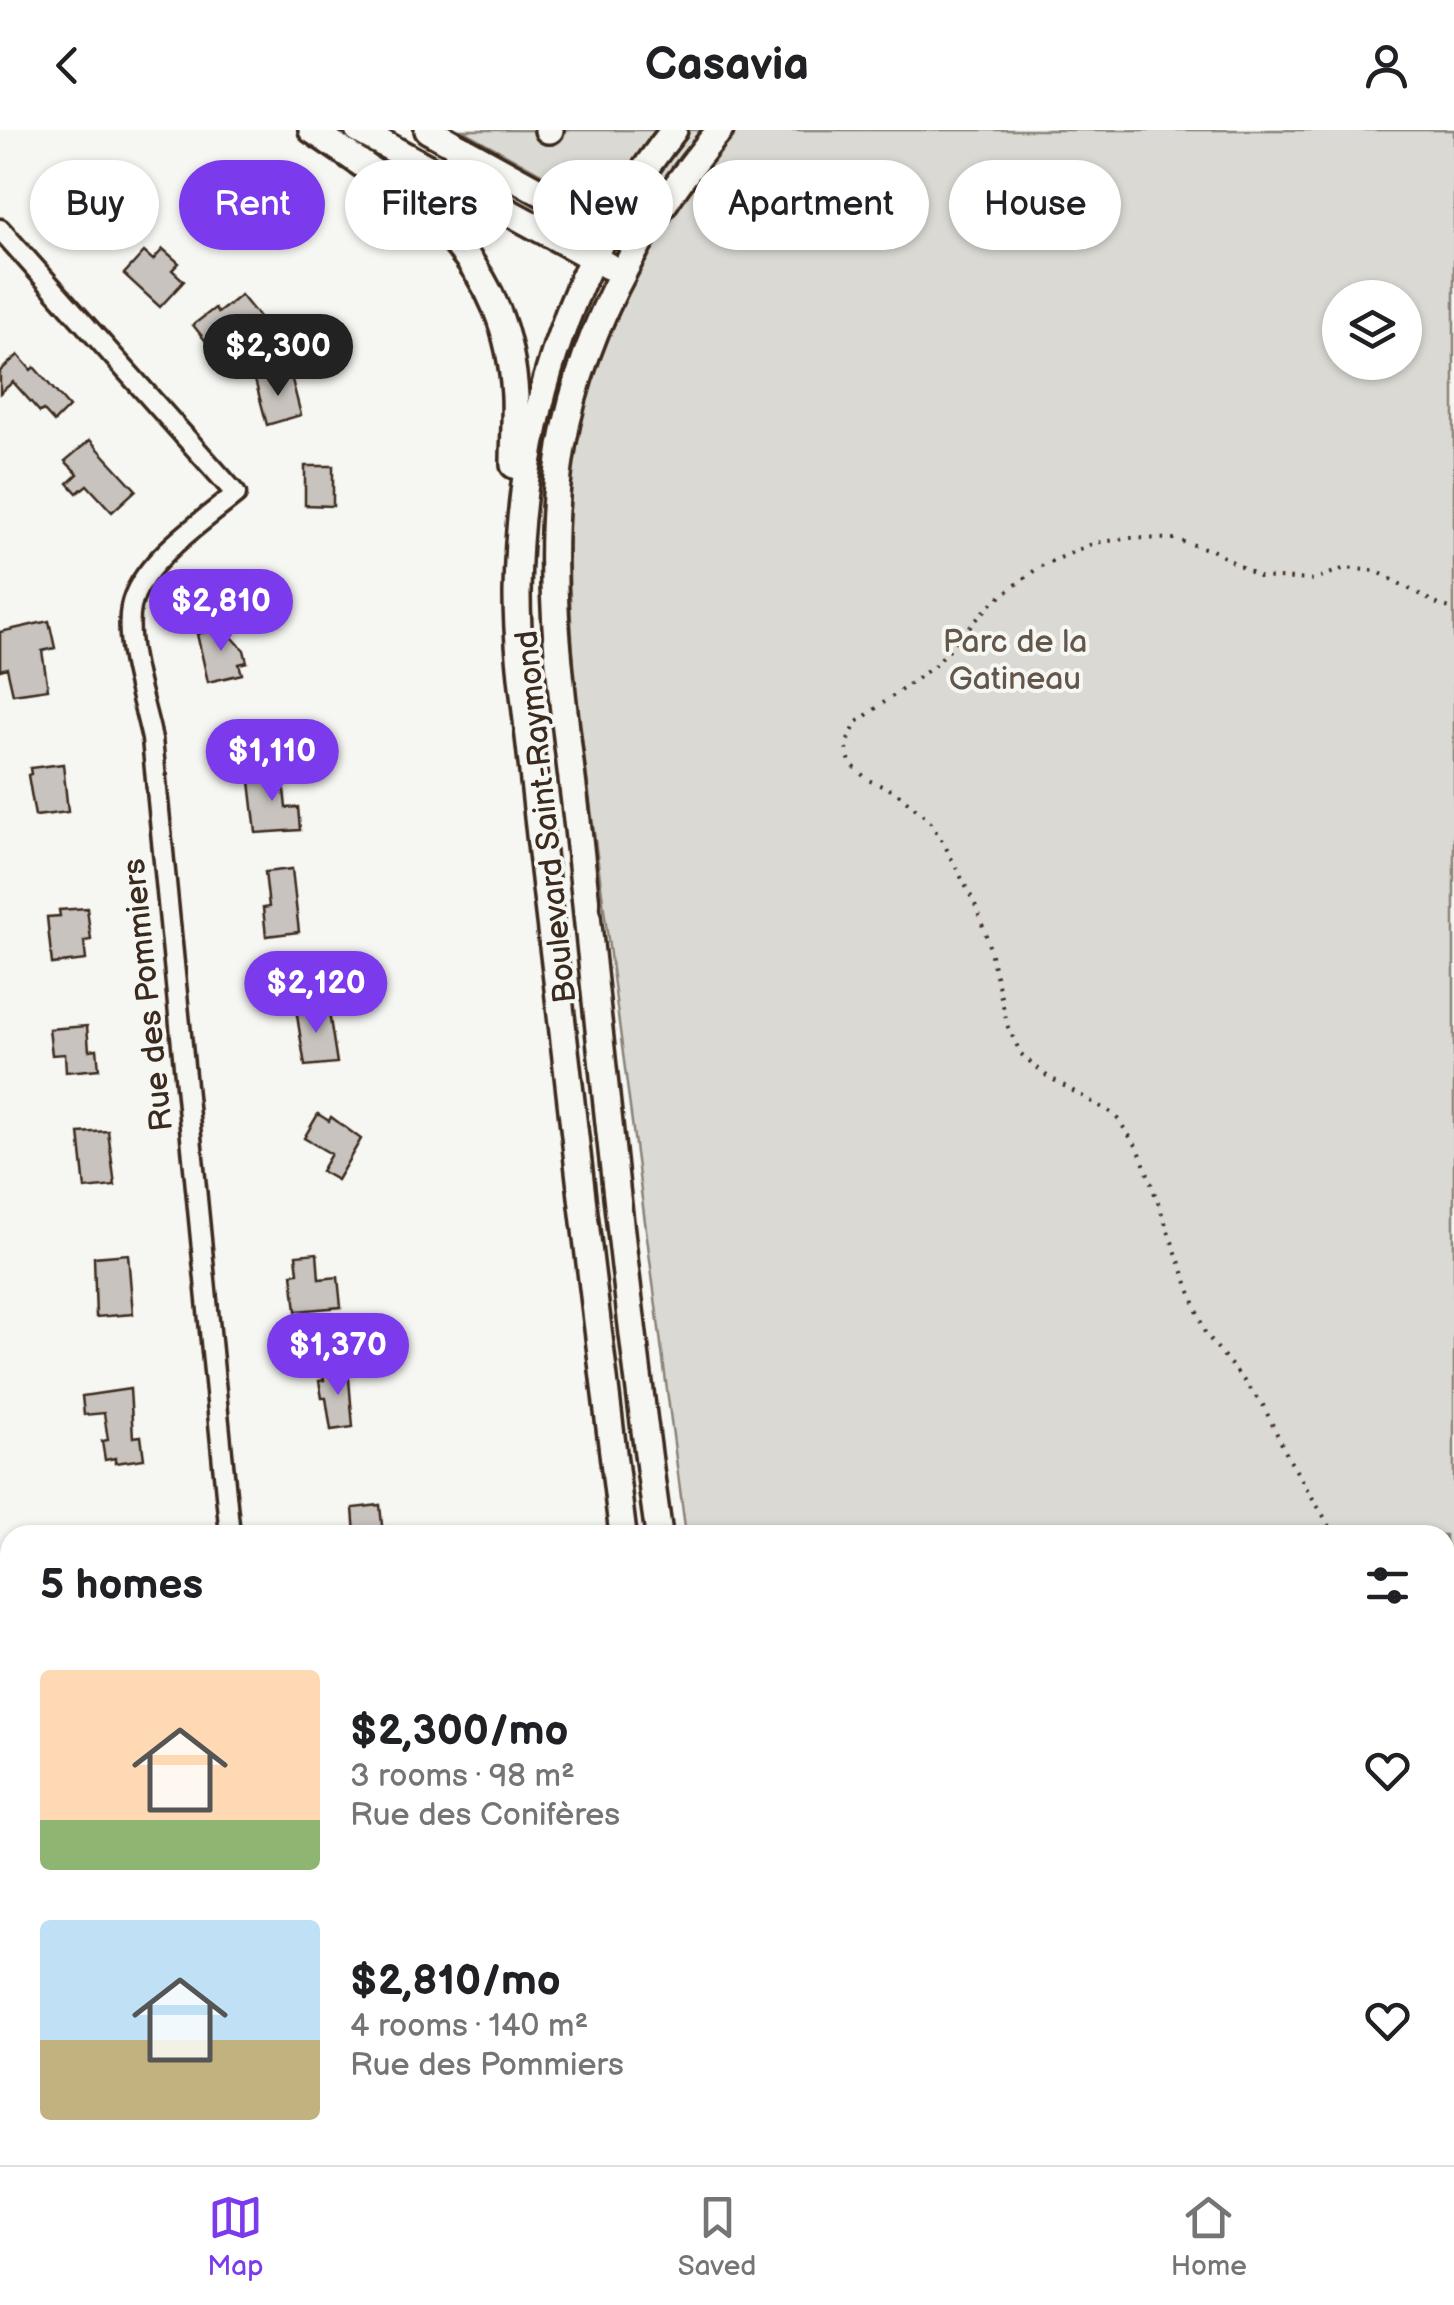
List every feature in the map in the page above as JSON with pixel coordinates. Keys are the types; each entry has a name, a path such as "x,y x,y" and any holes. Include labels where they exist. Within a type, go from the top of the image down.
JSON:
{"main road":[{"path":"312,130 434,218 459,244 490,293 508,343 515,398 517,597"},
{"path":"358,130 624,273"},
{"path":"428,130 533,188"},
{"name":"Boulevard Saint-Raymond","path":"654,160 674,130"},
{"name":"Boulevard Saint-Raymond","path":"673,189 720,130"},
{"name":"Boulevard Saint-Raymond","path":"597,250 559,333 536,412 523,503 517,597 522,674 569,1096 622,1525"},
{"name":"Boulevard Saint-Raymond","path":"636,250 586,356 574,396 559,465 554,531 556,610 596,998 658,1525"}],"street":[{"name":"Rue des Pommiers","path":"0,229 236,494 146,574 131,605 130,625 152,739 229,1525"}],"path":[{"path":"1329,1525 1262,1403 1205,1332 1139,1150 1115,1116 1047,1076 1021,1054 1008,1028 974,904 944,844 928,818 896,792 868,780 850,762 846,744 857,722 933,667 990,605 1039,567 1094,544 1132,538 1172,539 1212,550 1260,577 1313,580 1345,568 1376,570 1439,605 1454,609"}],"green space":[{"name":"Parc de la Gatineau","path":"462,130 1454,130 1454,1525 685,1525 575,687 569,576 570,493 578,436 594,377 649,250 673,250 673,160 533,160 533,169"}],"building":[{"path":"163,249 179,263 172,270 184,281 160,307 124,274 144,252 153,260"},
{"path":"241,295 264,323 220,359 193,325 215,308 218,313"},
{"path":"18,355 31,370 34,367 69,407 54,422 13,382 0,393 0,371"},
{"path":"276,375 278,380 291,376 301,415 267,425 255,380"},
{"path":"90,440 136,490 112,512 87,485 77,493 68,483 78,474 65,461"},
{"path":"305,466 333,466 333,506 305,505"},
{"path":"49,621 55,648 42,651 48,689 13,694 7,668 0,670 0,632"},
{"path":"229,626 247,662 239,664 242,674 208,682 197,634"},
{"path":"63,764 68,812 35,816 30,768"},
{"path":"282,770 286,808 298,807 300,830 256,833 249,773"},
{"path":"292,869 299,932 266,936 263,908 269,907 265,872"},
{"path":"87,908 91,940 84,941 86,960 52,964 47,917 60,916 59,910"},
{"path":"328,1006 337,1063 305,1066 296,1009"},
{"path":"87,1026 89,1050 97,1049 99,1069 66,1072 65,1054 52,1055 49,1029"},
{"path":"318,1114 329,1121 331,1117 361,1139 337,1180 321,1171 331,1154 304,1138"},
{"path":"108,1131 115,1186 85,1189 79,1133"},
{"path":"317,1253 319,1279 338,1277 341,1307 296,1311 292,1274 298,1273 296,1255"},
{"path":"128,1254 133,1314 96,1317 94,1257"},
{"path":"348,1367 353,1427 331,1430 319,1381 324,1380 322,1371"},
{"path":"130,1389 133,1437 141,1436 144,1459 115,1463 115,1458 105,1460 102,1441 108,1440 104,1413 84,1415 82,1396"},
{"path":"380,1505 382,1525 354,1525 353,1508"}]}
